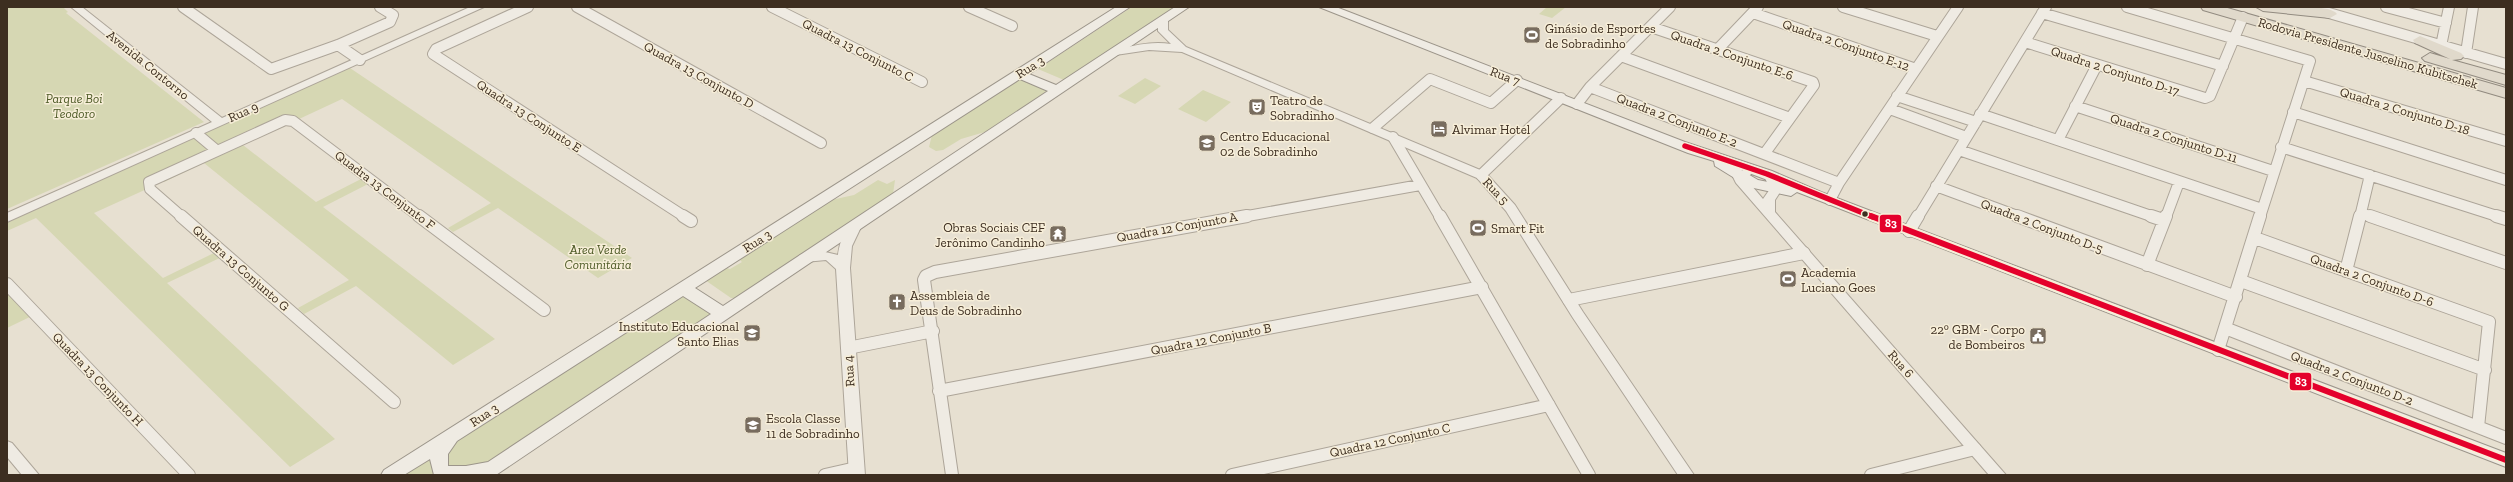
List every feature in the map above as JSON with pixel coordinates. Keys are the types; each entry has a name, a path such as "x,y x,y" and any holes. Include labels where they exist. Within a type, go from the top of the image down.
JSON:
{"highway":[{"name":"Rodovia Presidente Juscelino Kubitschek","path":"2208,7 2247,12 2506,79"},
{"path":"2263,7 2323,10"},
{"name":"Rodovia Presidente Juscelino Kubitschek","path":"2247,12 2506,93"},
{"path":"2420,40 2506,79"}],"main road":[{"name":"Rua 3","path":"390,475 1124,7"},
{"path":"455,433 439,455 437,462 440,470 447,473 489,471 805,258 1113,54 1162,19 1183,7"},
{"name":"Rua 7","path":"1325,7 1685,146 1762,172 1823,198 2506,460"},
{"path":"1024,71 1061,88"},
{"name":"Rua 7","path":"1685,146 1713,159 1739,177 1754,184 1823,198"},
{"path":"683,288 724,314"}],"street":[{"name":"Avenida Contorno","path":"76,7 221,123"},
{"path":"183,7 271,69 338,45 390,22 393,15 380,7"},
{"name":"Rua 9","path":"7,218 479,7"},
{"name":"Quadra 13 Conjunto E","path":"528,7 436,49 433,54 691,221"},
{"name":"Quadra 13 Conjunto D","path":"577,7 821,143"},
{"name":"Quadra 13 Conjunto C","path":"772,7 922,82"},
{"path":"969,7 1012,26"},
{"path":"1577,104 1590,87 1670,7"},
{"path":"1843,7 1937,36"},
{"path":"1871,16 1878,7"},
{"path":"1823,198 1839,182 1958,7"},
{"path":"2127,7 2310,61 2273,170 2255,238 2218,350"},
{"path":"2307,7 2323,10 2420,40 2506,64"},
{"path":"2386,7 2446,24"},
{"path":"2441,46 2449,7"},
{"path":"2466,53 2473,7"},
{"path":"1717,50 1756,10"},
{"name":"Quadra 2 Conjunto E-12","path":"1756,10 1916,69"},
{"path":"1909,231 2044,10 2223,66 2247,12"},
{"path":"1162,19 1163,31 1185,50"},
{"name":"Quadra 2 Conjunto E-6","path":"1650,27 1813,82 1814,85 1790,118"},
{"name":"Quadra 2 Conjunto D-17","path":"2025,42 2205,98 2210,96 2223,66"},
{"path":"1113,54 1150,45 1161,44 1185,50"},
{"path":"338,45 360,60"},
{"name":"Rua 5","path":"1185,50 1373,128 1481,175 1511,208 1569,300 1686,475"},
{"path":"1621,56 1790,118 1765,153"},
{"path":"2058,140 2098,65"},
{"path":"1373,128 1430,79 1490,103 1517,80"},
{"name":"Quadra 2 Conjunto D-18","path":"2304,80 2506,141"},
{"name":"Quadra 2 Conjunto E-2","path":"1590,87 1839,182"},
{"path":"1897,96 2058,140 2262,209"},
{"path":"1481,175 1561,98"},
{"name":"Quadra 2 Conjunto D-11","path":"2076,106 2273,170"},
{"path":"1890,109 1966,137"},
{"path":"2293,112 2506,180"},
{"name":"Quadra 13 Conjunto F","path":"215,150 273,124 285,120 293,121 544,310"},
{"path":"196,133 215,150"},
{"path":"1393,137 1420,185 1482,287 1589,475"},
{"path":"2281,147 2506,219"},
{"name":"Quadra 13 Conjunto G","path":"215,150 151,179 148,187 394,402"},
{"path":"1958,150 2163,220"},
{"path":"1739,177 1748,171 1762,172 1774,182 1776,189 1769,200 1769,212"},
{"path":"2346,271 2370,176"},
{"name":"Rua 6","path":"1739,177 1998,475"},
{"path":"2147,265 2163,220 2179,182"},
{"name":"Quadra 12 Conjunto A","path":"933,331 924,280 926,276 935,272 1420,185"},
{"name":"Quadra 2 Conjunto D-5","path":"1936,186 2236,297"},
{"path":"2361,213 2506,263"},
{"name":"Rua 4","path":"856,225 845,246 843,268 857,472"},
{"name":"Quadra 2 Conjunto D-6","path":"2255,238 2489,322 2485,370"},
{"path":"1569,300 1804,253"},
{"path":"805,258 824,254 833,256 843,268"},
{"path":"2241,281 2485,370 2478,427"},
{"name":"Quadra 13 Conjunto H","path":"7,284 189,475"},
{"name":"Quadra 12 Conjunto B","path":"939,391 1482,287"},
{"name":"Quadra 2 Conjunto D-2","path":"2225,328 2506,438"},
{"path":"848,348 933,331 939,391 952,475"},
{"name":"Quadra 12 Conjunto C","path":"1232,475 1549,405"},
{"path":"7,447 31,475"},
{"path":"1871,475 1975,450"},
{"path":"825,475 857,472"}],"green space":[{"name":"Parque Boi Teodoro","path":"7,7 63,7 68,12 66,13 204,122 7,209"},
{"path":"1132,7 1174,7 1064,80 1038,69"},
{"path":"1547,7 1566,7 1552,18 1539,14"},
{"name":"Area Verde Comunitária","path":"347,66 632,258 598,278 498,208 453,232 448,228 491,203 342,99 243,145 316,202 361,179 368,184 323,207 495,339 453,365 356,286 304,314 298,308 349,280 204,163 164,182 158,176 149,188 94,213 163,278 220,250 226,255 167,283 335,439 290,467 36,218 7,231 7,218"},
{"path":"1021,78 1048,90 995,129 961,139 943,150 936,151 929,147 932,135"},
{"path":"1145,78 1161,86 1135,104 1118,96"},
{"path":"1203,90 1231,102 1206,122 1178,109"},
{"path":"878,180 887,184 895,180 893,194 736,298 731,298 705,280 724,267 730,269 742,262 739,259 831,200 854,195"},
{"path":"7,284 36,314 7,328"},
{"path":"683,288 724,315 482,475 390,475"}],"transit line":[{"name":"83","path":"1685,146 1767,174 1816,195 2506,460"}],"place":[{"name":"Ginásio de Esportes de Sobradinho","path":"1532,35"},
{"name":"Teatro de Sobradinho","path":"1257,107"},
{"name":"Alvimar Hotel","path":"1439,129"},
{"name":"Centro Educacional 02 de Sobradinho","path":"1207,143"},
{"name":"Smart Fit","path":"1478,228"},
{"name":"Obras Sociais CEF Jerônimo Candinho","path":"1058,234"},
{"name":"Academia Luciano Goes","path":"1788,279"},
{"name":"Assembleia de Deus de Sobradinho","path":"897,302"},
{"name":"Instituto Educacional Santo Elias","path":"752,333"},
{"name":"22° GBM - Corpo de Bombeiros","path":"2038,336"},
{"name":"Escola Classe 11 de Sobradinho","path":"753,425"}]}
